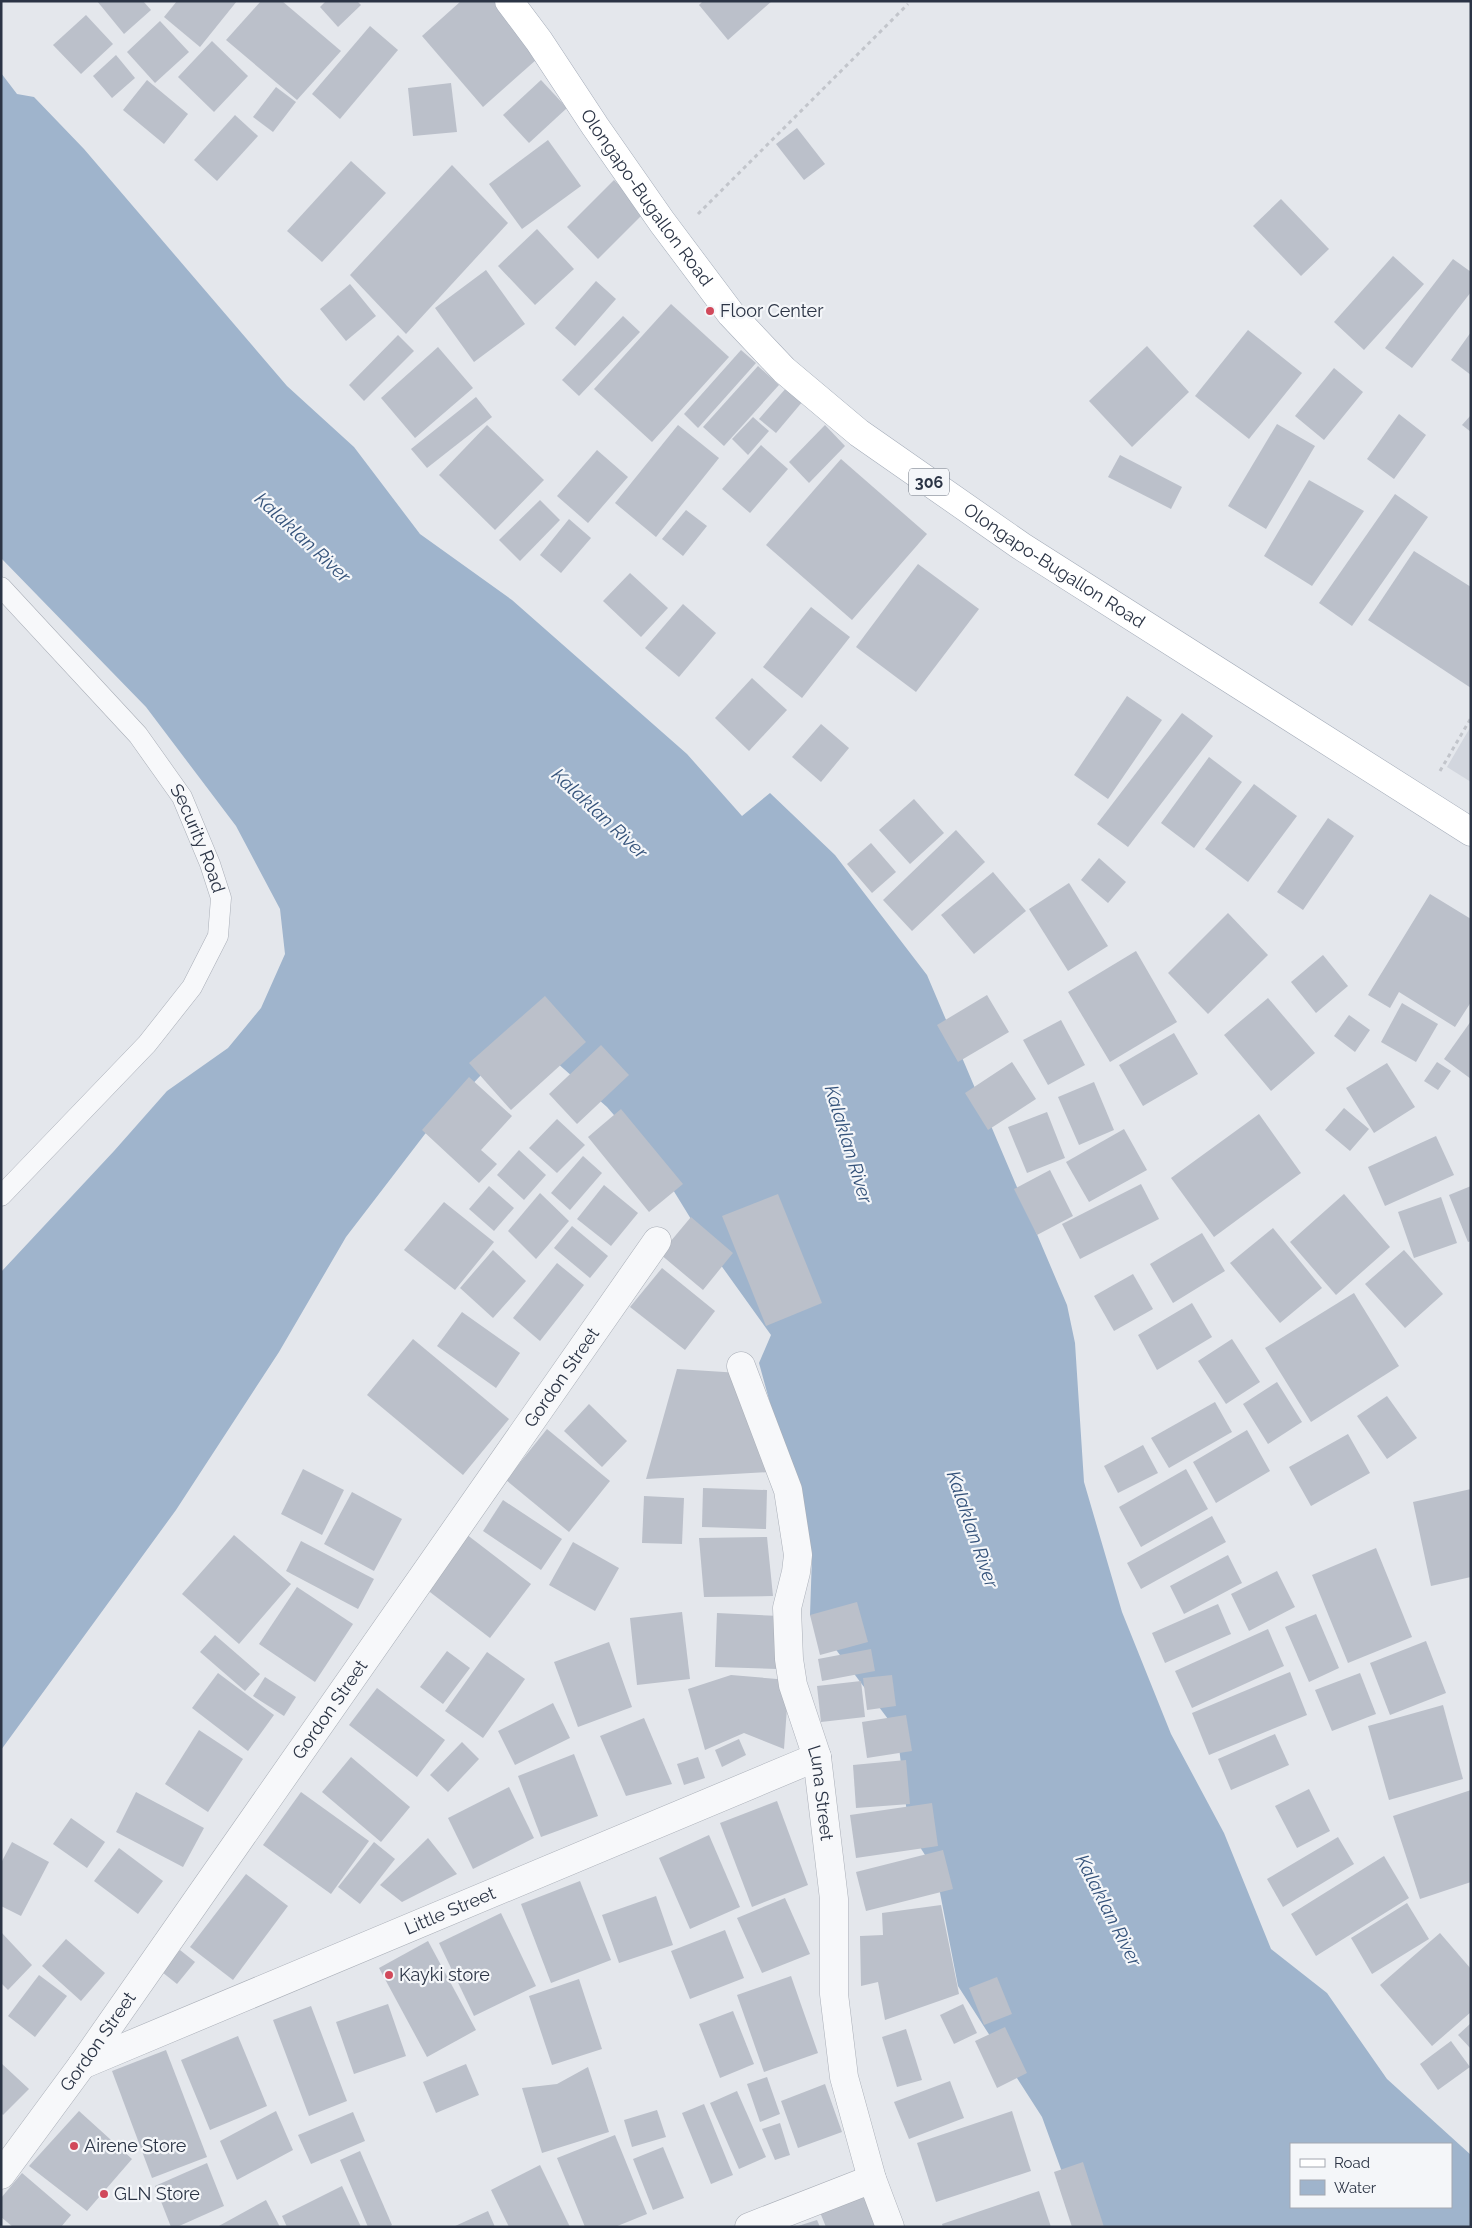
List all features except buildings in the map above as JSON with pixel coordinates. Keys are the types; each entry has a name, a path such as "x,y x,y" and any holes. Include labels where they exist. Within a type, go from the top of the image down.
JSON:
{"main road":[{"name":"Olongapo-Bugallon Road","path":"509,1 539,41 595,126 674,238 731,314 784,370 859,434 1021,546 1471,832"}],"street":[{"name":"Gordon Street","path":"1,2175 82,2065 657,1241"},
{"name":"Luna Street","path":"741,1366 788,1490 798,1555 787,1608 789,1659 793,1685 817,1757 834,1899 834,1994 844,2077 872,2179 890,2227"},
{"name":"Little Street","path":"82,2065 817,1757"},
{"path":"749,2227 872,2179"}],"lane":[{"name":"Security Road","path":"1,587 138,735 182,798 210,864 221,898 218,936 192,987 147,1044 1,1196"}],"path":[{"path":"674,238 908,4"},
{"path":"1422,801 1471,718"}],"shaded area":[{"path":"1471,726 1471,782 1447,767"}],"water":[{"name":"Kalaklan River","path":"1,73 17,94 34,97 84,149 287,386 354,447 420,534 512,600 687,754 742,816 770,793 835,855 927,975 1067,1305 1075,1343 1084,1482 1122,1612 1171,1734 1224,1833 1271,1949 1327,1993 1387,2079 1471,2155 1471,2227 1082,2227 1042,2117 958,1986 936,1872 909,1830 897,1731 810,1615 812,1556 759,1363 771,1335 710,1250 659,1167 607,1107 522,1032 425,1134 346,1237 279,1352 176,1510 1,1750 1,1272 167,1091 228,1048 261,1008 285,954 280,909 236,826 146,707 1,558"}],"place":[{"name":"Floor Center","path":"710,311"},
{"name":"Kayki store","path":"389,1975"},
{"name":"Airene Store","path":"74,2146"},
{"name":"GLN Store","path":"104,2194"}]}
